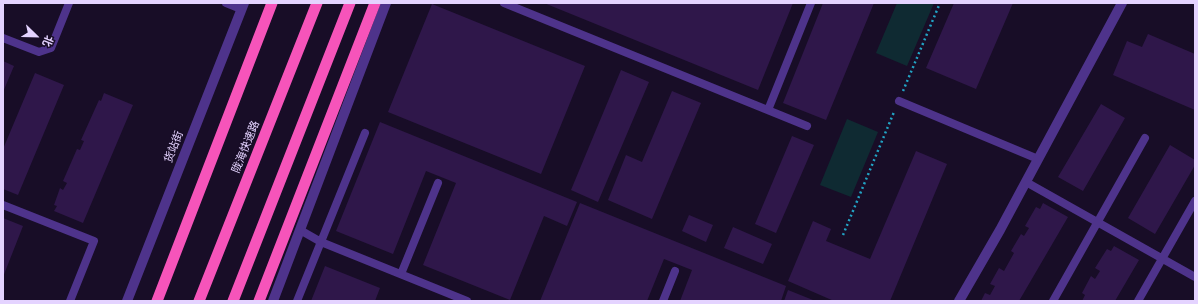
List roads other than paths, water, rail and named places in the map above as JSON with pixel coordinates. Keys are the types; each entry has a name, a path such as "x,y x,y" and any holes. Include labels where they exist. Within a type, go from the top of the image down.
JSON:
{"highway":[{"path":"157,301 272,3"},
{"name":"陇海快速路","path":"199,301 317,3"},
{"path":"233,301 350,3"},
{"path":"259,301 375,3"}],"street":[{"path":"273,301 386,3"},
{"path":"959,301 1000,230 1122,3"},
{"name":"货站街","path":"126,301 242,6"}],"lane":[{"path":"3,38 39,52 51,48 69,3"},
{"path":"226,3 242,6"},
{"path":"504,3 808,126"},
{"path":"768,110 811,3"},
{"path":"899,101 1038,159"},
{"path":"297,301 365,133"},
{"path":"1053,301 1144,138"},
{"path":"1026,182 1195,277"},
{"path":"401,274 438,183"},
{"path":"1138,301 1195,201"},
{"path":"3,205 94,241 70,301"},
{"path":"300,230 321,242 467,301"},
{"path":"663,301 675,271"}]}
